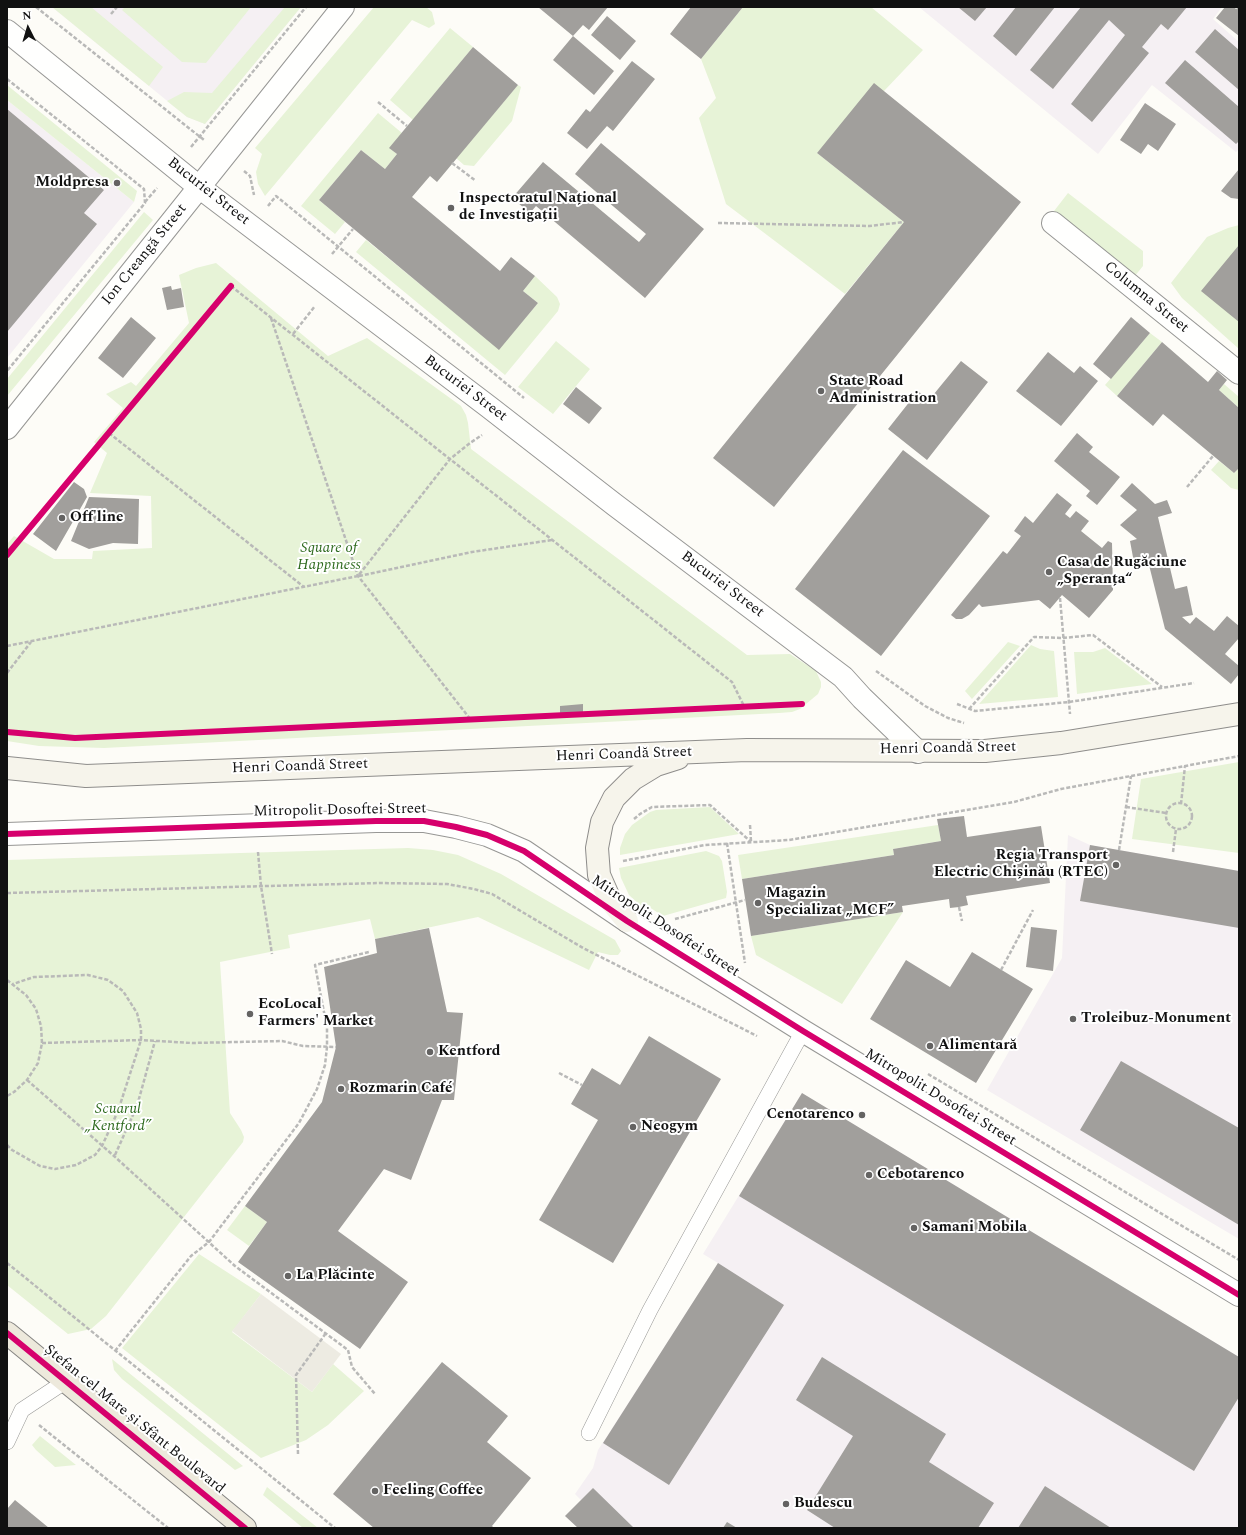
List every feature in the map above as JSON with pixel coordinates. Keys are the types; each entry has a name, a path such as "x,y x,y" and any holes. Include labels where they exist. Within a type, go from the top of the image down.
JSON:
{"main road":[{"name":"Henri Coandă Street","path":"7,768 86,776 747,750 918,752 985,751 1061,743 1239,714"},
{"path":"627,921 610,900 599,875 597,848 602,822 614,798 633,778 656,765 678,758 707,752"},
{"name":"Ștefan cel Mare și Sfânt Boulevard","path":"7,1332 245,1528"}],"street":[{"name":"Ion Creangă Street","path":"7,428 343,7"},
{"name":"Bucuriei Street","path":"7,31 199,187 843,677 862,698 918,752"},
{"name":"Columna Street","path":"1053,223 1239,373"},
{"name":"Mitropolit Dosoftei Street","path":"7,834 256,825 424,821 487,835 524,851 627,921 803,1031 1239,1295"}],"lane":[{"path":"589,1433 650,1310 803,1031"},
{"path":"7,1442 22,1410 66,1381"}],"path":[{"path":"36,7 250,176 254,198"},
{"path":"111,14 117,7"},
{"path":"7,371 306,7"},
{"path":"7,79 144,189 145,203"},
{"path":"378,102 408,126"},
{"path":"452,163 476,181"},
{"path":"266,208 276,196 525,399"},
{"path":"718,224 869,226 904,222"},
{"path":"293,334 323,280 339,246 353,229"},
{"path":"226,292 231,286 732,682 745,708"},
{"path":"271,317 358,576 471,720"},
{"path":"358,576 450,459 470,442 506,420"},
{"path":"104,439 114,426"},
{"path":"109,433 304,587"},
{"path":"1187,487 1213,456"},
{"path":"7,646 472,552 552,540"},
{"path":"1060,598 1070,717 1075,716"},
{"path":"970,708 1034,637 1063,638 1093,635 1162,687"},
{"path":"7,673 31,642"},
{"path":"870,667 925,706 948,718 968,725"},
{"path":"957,704 975,711 1069,702 1194,682"},
{"path":"737,708 752,707"},
{"path":"463,720 479,720"},
{"path":"622,862 705,844 789,840 950,813 1014,802 1061,789 1239,756"},
{"path":"1181,804 1185,766"},
{"path":"1119,850 1131,776"},
{"path":"632,821 652,807 710,804 751,842"},
{"path":"1174,804 1181,804 1189,809 1191,817 1188,825 1180,829 1176,829 1169,825 1166,814 1174,804"},
{"path":"1126,807 1166,814"},
{"path":"950,813 950,818"},
{"path":"256,825 261,886 272,954"},
{"path":"750,826 751,842"},
{"path":"1173,852 1176,829"},
{"path":"727,843 745,965 738,961"},
{"path":"7,893 379,883 447,884 492,894 583,948 791,1053"},
{"path":"677,924 670,920 745,900"},
{"path":"959,907 962,921"},
{"path":"1001,970 1032,910"},
{"path":"115,1351 191,1256 208,1242 299,1123 317,1088 325,1065 327,1047 327,1028 315,965 368,952"},
{"path":"7,1145 12,1150 40,1166 54,1169 76,1165 95,1155 102,1146 118,1111 141,1040 141,1029 137,1013 123,991 108,980 88,975 34,977 13,984"},
{"path":"7,980 26,995 36,1009 41,1026 42,1043 38,1063 27,1080 14,1092 7,1096"},
{"path":"42,1043 141,1040 192,1043 282,1041 303,1046 336,1047"},
{"path":"114,1156 137,1106 155,1041"},
{"path":"925,1072 1239,1260"},
{"path":"560,1073 582,1085"},
{"path":"27,1080 114,1156 235,1266 348,1350 352,1367 375,1394"},
{"path":"7,1263 335,1528"},
{"path":"298,1454 296,1375 326,1334"},
{"path":"37,1424 168,1528"}],"shaded area":[{"path":"52,7 301,7 205,124 187,117"},
{"path":"919,7 1222,7 1213,19 1239,42 1239,149 1236,152 1152,85 1098,154"},
{"path":"7,100 134,202 7,358"},
{"path":"1068,835 1090,845 1239,871 1239,1239 987,1090 1062,958"},
{"path":"802,1093 1239,1357 1239,1528 578,1528 565,1516 581,1500 575,1494 593,1468 598,1450 718,1263 703,1254"},
{"path":"261,1294 341,1354 312,1392 232,1331"}],"green space":[{"path":"52,7 91,7 163,67 149,86"},
{"path":"125,7 251,7 206,63 182,62 122,10"},
{"path":"285,7 301,7 205,124 187,117 167,101 184,92 212,93"},
{"path":"374,7 426,7 432,12 435,24 429,28 412,20 265,196 258,184 256,172 262,154 255,148"},
{"path":"743,7 871,7 923,50 884,91 817,153 904,222 845,294 726,204 699,118 716,98 701,59"},
{"path":"450,28 473,47 413,120 390,100"},
{"path":"7,85 137,191 134,202 7,100"},
{"path":"518,85 521,87 512,121 474,166 464,165 456,158"},
{"path":"378,113 402,133 390,148 397,154 385,169 361,150 319,200 345,222 335,234 301,206"},
{"path":"1068,193 1143,251 1143,266 1134,277 1054,211"},
{"path":"144,212 153,220 7,396 7,379"},
{"path":"1239,225 1239,349 1182,298 1171,283 1207,237"},
{"path":"366,240 499,349 538,303 523,291 535,276 557,297 560,304 558,311 505,375 356,252"},
{"name":"Square of Happiness","path":"216,263 328,356 367,338 461,406 468,423 471,449 747,655 790,654 816,671 821,682 821,687 818,694 800,709 792,712 779,713 104,748 39,746 7,741 7,544 14,536 54,559 92,559 93,551 152,548 151,496 90,493 107,453 94,442 123,408 106,394 131,382 136,386 189,323 179,275 196,268"},
{"path":"1150,333 1162,342 1117,396 1105,385"},
{"path":"556,341 590,369 553,414 518,387"},
{"path":"1224,384 1239,397 1239,408 1219,390"},
{"path":"1219,461 1234,473 1239,468 1239,490 1231,488 1211,470"},
{"path":"1008,642 1020,646 972,699 965,691"},
{"path":"1031,645 1040,649 1054,651 1058,697 979,704"},
{"path":"1105,648 1152,684 1077,694 1074,652 1093,652"},
{"path":"1239,762 1239,853 1132,839 1141,779"},
{"path":"710,807 739,834 620,855 620,848 625,834 632,825 650,812 656,810"},
{"path":"938,825 941,841 893,849 894,855 742,879 738,855"},
{"name":"Scuarul „Kentford”","path":"408,848 433,850 458,855 501,874 615,940 621,951 618,955 598,952 589,970 478,917 375,939 370,919 288,935 290,948 220,962 230,1113 241,1130 244,1137 243,1142 106,1316 91,1329 68,1334 7,1285 7,860"},
{"path":"706,851 719,856 722,861 727,892 726,898 663,916 646,905 641,906 629,895 621,878 619,868"},
{"path":"903,912 842,1004 756,955 751,936"},
{"path":"245,1206 267,1222 249,1246 227,1230"},
{"path":"199,1254 261,1294 232,1332 312,1392 333,1364 364,1391 328,1425 306,1440 261,1458 122,1348"},
{"path":"112,1359 243,1466 235,1470 122,1379 114,1370"},
{"path":"40,1436 76,1465 55,1467 32,1445"},
{"path":"267,1487 318,1528 303,1528 263,1495"}],"building":[{"path":"538,7 608,7 589,30 583,25 573,36"},
{"path":"691,7 743,7 701,59 670,34"},
{"path":"958,7 987,7 975,21"},
{"path":"1016,7 1055,7 1016,56 993,36"},
{"path":"1081,7 1187,7 1168,30 1161,24 1142,47 1149,53 1092,122 1071,104 1125,35 1109,20 1053,89 1030,70"},
{"path":"1225,7 1234,7 1236,9 1239,7 1239,36 1216,18"},
{"path":"607,16 636,41 620,60 591,35"},
{"path":"1215,29 1239,50 1239,90 1195,52"},
{"path":"573,36 614,71 594,95 553,60"},
{"path":"473,47 518,85 437,182 430,176 412,197 500,271 511,257 535,276 523,291 538,303 499,350 319,200 361,150 385,169 397,154 389,148"},
{"path":"1185,60 1239,107 1239,141 1236,144 1165,83"},
{"path":"632,61 655,79 613,131 607,126 587,149 567,133 586,109 590,112"},
{"path":"874,83 1021,202 774,507 713,458 904,222 817,153"},
{"path":"1145,103 1176,124 1158,151 1148,144 1141,154 1120,140"},
{"path":"7,109 104,190 84,213 97,224 7,332"},
{"path":"601,143 704,229 645,298 536,206 530,213 512,198 543,162 639,242 646,234 575,174"},
{"path":"1239,169 1239,199 1231,198 1221,191"},
{"path":"1239,245 1239,322 1201,291"},
{"path":"171,286 172,290 181,288 184,307 167,310 162,288"},
{"path":"131,317 156,338 123,378 98,358"},
{"path":"1131,317 1150,333 1111,379 1093,364"},
{"path":"1162,342 1208,382 1217,371 1227,380 1219,390 1239,408 1239,468 1234,473 1163,414 1153,426 1117,396"},
{"path":"1048,352 1074,373 1080,366 1098,381 1061,426 1016,391"},
{"path":"961,361 988,382 927,460 888,429 918,391 929,400"},
{"path":"576,387 602,408 589,424 563,404"},
{"path":"1077,433 1093,447 1089,452 1120,477 1097,505 1086,496 1090,491 1054,461"},
{"path":"903,450 990,516 881,656 795,589"},
{"path":"74,482 84,489 87,497 56,551 33,534"},
{"path":"1132,483 1155,504 1167,500 1172,513 1158,517 1175,589 1187,586 1193,615 1182,617 1190,624 1196,617 1214,631 1227,616 1239,626 1239,638 1225,654 1239,666 1239,674 1231,684 1165,629 1149,565 1135,568 1130,541 1137,539 1120,525 1137,510 1120,496"},
{"name":"Casa de Rugăciune „Speranța“","path":"1057,493 1072,505 1065,514 1070,518 1076,511 1089,521 1081,531 1102,548 1108,541 1112,543 1113,590 1089,618 1062,595 1050,609 1039,600 982,607 979,604 969,615 962,619 956,619 951,615 1003,551 1007,554 1021,536 1014,531 1025,516 1033,523"},
{"path":"89,497 139,499 138,544 113,543 89,549 71,541"},
{"path":"583,704 583,712 560,714 560,706"},
{"path":"964,816 967,837 1041,826 1050,883 966,896 968,905 959,907 950,908 949,899 902,906 903,912 751,936 742,879 894,855 893,849 941,841 937,819"},
{"path":"1090,845 1239,871 1239,928 1080,901"},
{"path":"1031,927 1057,930 1053,971 1026,967"},
{"path":"429,928 447,1012 463,1013 454,1100 442,1100 411,1180 384,1169 338,1231 408,1282 360,1349 238,1262 267,1222 245,1206 322,1102 336,1047 324,967 377,953 375,939"},
{"path":"972,952 1033,989 976,1083 870,1019 906,960 950,987"},
{"path":"649,1036 721,1079 613,1263 539,1220 598,1120 571,1104 592,1068 620,1085"},
{"path":"1121,1061 1239,1128 1239,1225 1080,1130"},
{"path":"802,1093 1239,1357 1239,1397 1194,1471 739,1196"},
{"path":"718,1263 784,1305 669,1485 603,1443"},
{"path":"822,1357 946,1434 929,1462 994,1503 978,1528 835,1528 807,1510 853,1436 796,1400"},
{"path":"442,1362 508,1416 487,1442 531,1478 492,1526 494,1528 374,1528 333,1494"},
{"path":"1045,1486 1111,1528 1018,1528"},
{"path":"593,1488 634,1528 578,1528 565,1516"},
{"path":"15,1500 49,1528 7,1528 7,1509"},
{"path":"727,1522 737,1528 723,1528"}],"cycle path":[{"path":"7,555 231,286"},
{"path":"7,732 75,738 802,704"},
{"path":"7,834 376,821 424,821 487,835 524,851 627,921 803,1031 1239,1295"},
{"path":"7,1333 245,1528"}],"place":[{"name":"Moldpresa","path":"117,183"},
{"name":"Inspectoratul Național de Investigații","path":"451,208"},
{"name":"State Road Administration","path":"821,391"},
{"name":"Off'line","path":"62,518"},
{"name":"Casa de Rugăciune „Speranța“","path":"1049,572"},
{"name":"Regia Transport Electric Chișinău (RTEC)","path":"1116,865"},
{"name":"Magazin Specializat „MCF”","path":"758,903"},
{"name":"EcoLocal Farmers' Market","path":"250,1014"},
{"name":"Troleibuz-Monument","path":"1073,1019"},
{"name":"Alimentară","path":"930,1046"},
{"name":"Kentford","path":"430,1052"},
{"name":"Rozmarin Café","path":"341,1089"},
{"name":"Cenotarenco","path":"862,1115"},
{"name":"Neogym","path":"633,1127"},
{"name":"Cebotarenco","path":"869,1175"},
{"name":"Samani Mobila","path":"914,1228"},
{"name":"La Plăcinte","path":"288,1276"},
{"name":"Feeling Coffee","path":"375,1491"},
{"name":"Budescu","path":"786,1504"}]}
